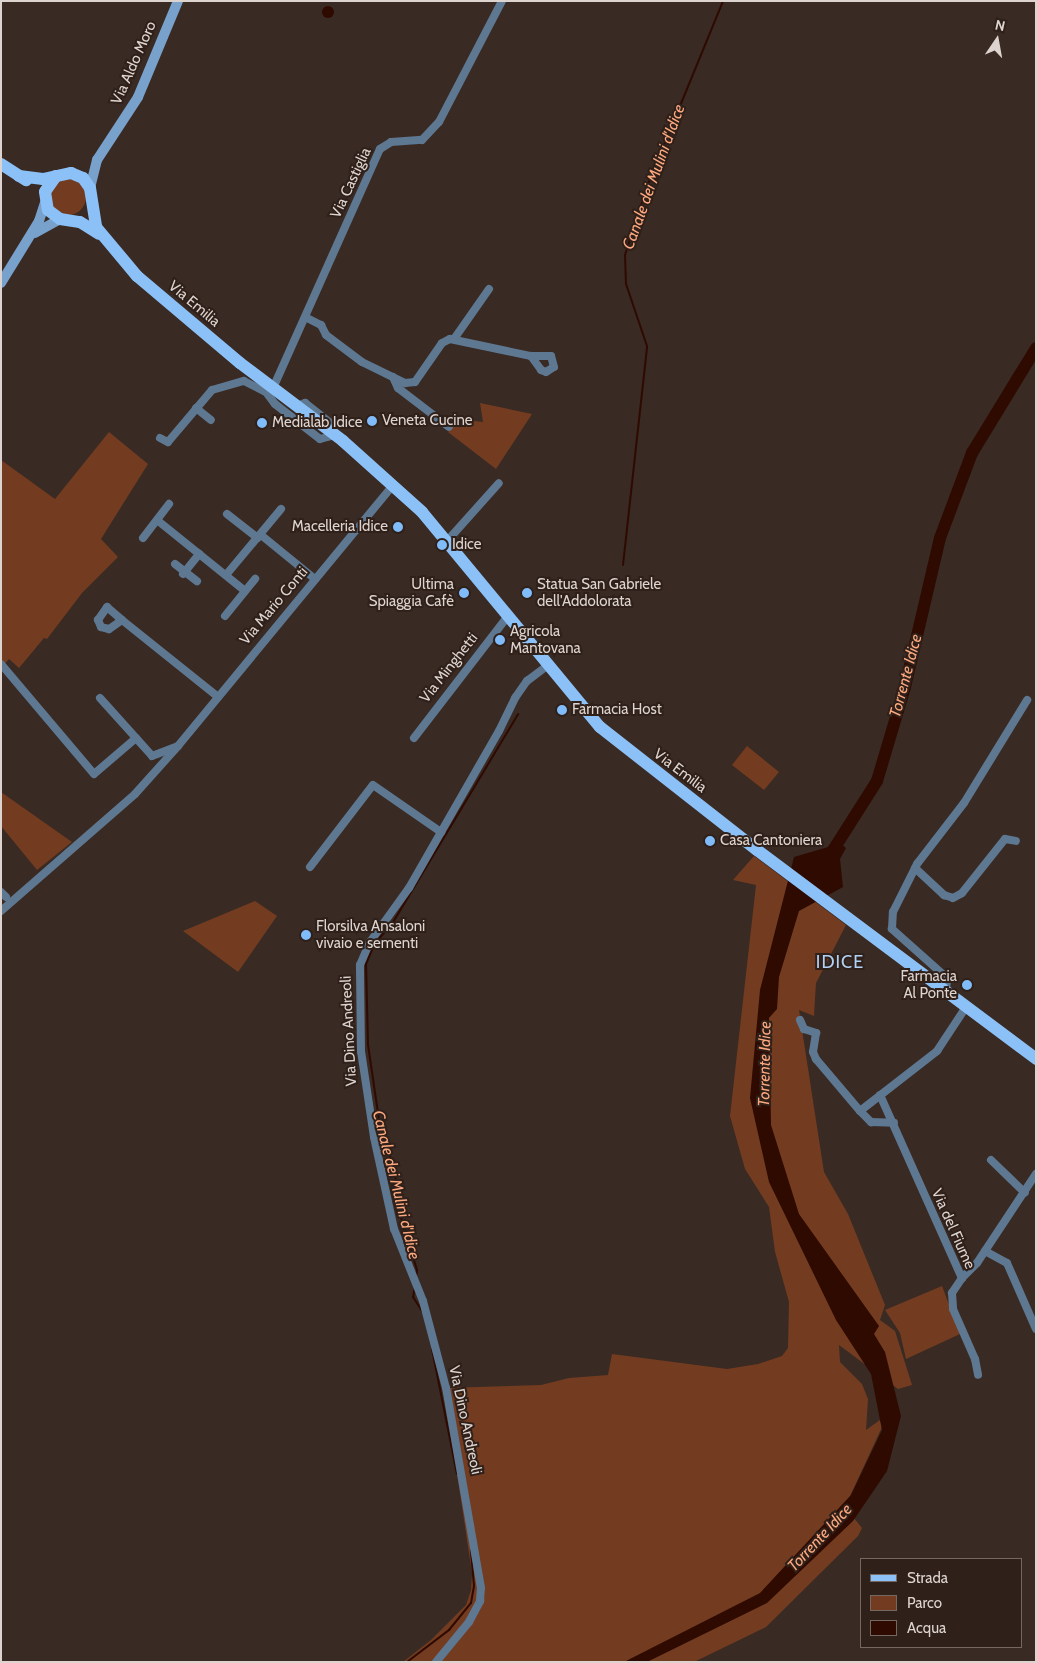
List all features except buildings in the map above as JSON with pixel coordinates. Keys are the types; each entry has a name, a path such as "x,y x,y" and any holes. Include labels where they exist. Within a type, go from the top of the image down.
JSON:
{"main road":[{"path":"1,164 20,176 60,219"},
{"path":"45,201 46,187 65,174"},
{"path":"20,176 36,180 65,174 82,178 90,188"},
{"name":"Via Emilia","path":"90,188 94,220 102,236 137,276 269,390 297,406 393,485 448,540 587,714 618,743 757,850 1036,1059"},
{"path":"73,220 84,215 91,204"},
{"name":"Via Emilia","path":"60,219 73,220 102,236"}],"street":[{"name":"Via Aldo Moro","path":"90,188 98,160 138,97 178,1"},
{"name":"Via Castiglia","path":"269,390 307,318 380,149 391,142 422,140 439,122 502,1"},
{"path":"65,174 98,160"},
{"path":"1,283 27,241 45,201"},
{"path":"27,241 44,226 60,219"},
{"path":"454,339 489,289"},
{"path":"307,318 321,325 326,335 362,362 406,383 415,382 442,343 454,339 531,356"},
{"path":"160,438 168,442 212,390 239,382 243,371 240,363"},
{"path":"393,377 398,388 449,427"},
{"name":"Via Emilia","path":"239,382 248,382 269,390 275,404 320,439 332,433"},
{"path":"196,408 211,420"},
{"path":"448,540 499,483"},
{"name":"Via Mario Conti","path":"1,911 135,794 178,746 393,485"},
{"path":"143,538 169,504"},
{"path":"226,575 281,509"},
{"path":"227,514 315,579"},
{"path":"157,520 245,591"},
{"path":"184,573 199,554"},
{"path":"175,564 184,573 197,581"},
{"path":"225,616 255,579"},
{"name":"Via Minghetti","path":"414,738 508,616"},
{"path":"122,620 218,697"},
{"path":"1,664 94,774 136,738 100,698"},
{"name":"Via Dino Andreoli","path":"436,1662 469,1622 480,1600 481,1588 446,1388 416,1282 394,1229 374,1137 362,1051 360,965 370,942 400,904 515,698 527,681 548,665"},
{"path":"946,992 947,978 891,926 893,912 915,868 964,803 1027,700"},
{"name":"Via Mario Conti","path":"136,738 152,756 178,746"},
{"path":"310,867 373,785 441,832"},
{"path":"915,868 944,895 958,896 1005,839 1016,841"},
{"path":"935,984 939,976 936,968"},
{"path":"860,1110 937,1051 966,1007"},
{"path":"800,1020 804,1029 816,1033 813,1052 816,1059 860,1110 871,1122 894,1123"},
{"name":"Via del Fiume","path":"880,1095 962,1278 952,1293 953,1309 975,1359 978,1375"},
{"path":"991,1160 1025,1193"},
{"path":"962,1278 985,1251 1036,1174"},
{"path":"985,1251 1006,1263 1036,1329"}],"green space":[{"path":"68,179 80,185 86,197 80,209 68,215 56,209 50,197 56,185"},
{"path":"480,403 532,414 496,469 448,432 459,419 483,422"},
{"path":"109,432 148,464 101,539 118,557 82,593 47,639 44,638 19,668 9,659 4,665 1,662 1,460 55,499"},
{"path":"747,746 779,772 764,790 732,765"},
{"path":"1,792 72,842 37,870 1,826"},
{"path":"754,856 846,925 816,983 814,1016 799,1010 824,1172 848,1214 885,1305 880,1320 895,1331 912,1385 898,1389 839,1345 840,1362 862,1384 868,1399 866,1430 880,1420 882,1427 845,1507 862,1528 858,1536 766,1627 694,1662 403,1662 431,1640 466,1605 471,1590 472,1573 444,1388 541,1385 569,1378 608,1375 612,1354 727,1369 758,1364 782,1356 788,1348 789,1302 775,1252 769,1207 745,1169 730,1116 756,885 733,880"},
{"path":"255,901 277,916 238,972 183,931"},
{"path":"942,1286 960,1334 906,1359 900,1333 885,1310"}],"water":[{"path":"328,6 334,12 328,18 322,12"},
{"path":"835,839 846,848 840,859 843,887 799,911 779,977 777,1009 769,1018 771,1125 799,1214 879,1326 874,1334 885,1352 901,1416 887,1471 853,1521 767,1603 647,1662 624,1662 760,1593 851,1495 882,1430 871,1374 836,1320 769,1182 750,1098 760,990 794,857 828,847"}],"waterway":[{"name":"Canale dei Mulini d'Idice","path":"623,565 647,346 626,284 625,255 648,184 723,1"},
{"name":"Torrente Idice","path":"830,855 877,781 905,687 940,538 972,453 1036,348"},
{"name":"Canale dei Mulini d'Idice","path":"416,1277 417,1270 400,1214 395,1173 379,1120 368,1045 366,964 375,943 392,924 518,714"},
{"name":"Canale dei Mulini d'Idice","path":"415,1287 413,1297 422,1311"},
{"name":"Canale dei Mulini d'Idice","path":"432,1349 457,1474"},
{"name":"Canale dei Mulini d'Idice","path":"407,1662 449,1630 471,1603 474,1586 471,1550"}],"place":[{"name":"Veneta Cucine","path":"372,421"},
{"name":"Medialab Idice","path":"262,423"},
{"name":"Macelleria Idice","path":"398,527"},
{"name":"Idice","path":"442,545"},
{"name":"Ultima Spiaggia Cafè","path":"464,593"},
{"name":"Statua San Gabriele dell'Addolorata","path":"527,593"},
{"name":"Agricola Mantovana","path":"500,640"},
{"name":"Farmacia Host","path":"562,710"},
{"name":"Casa Cantoniera","path":"710,841"},
{"name":"Florsilva Ansaloni vivaio e sementi","path":"306,935"},
{"name":"Farmacia Al Ponte","path":"967,985"}],"district":[{"name":"IDICE","path":"840,962"}]}
